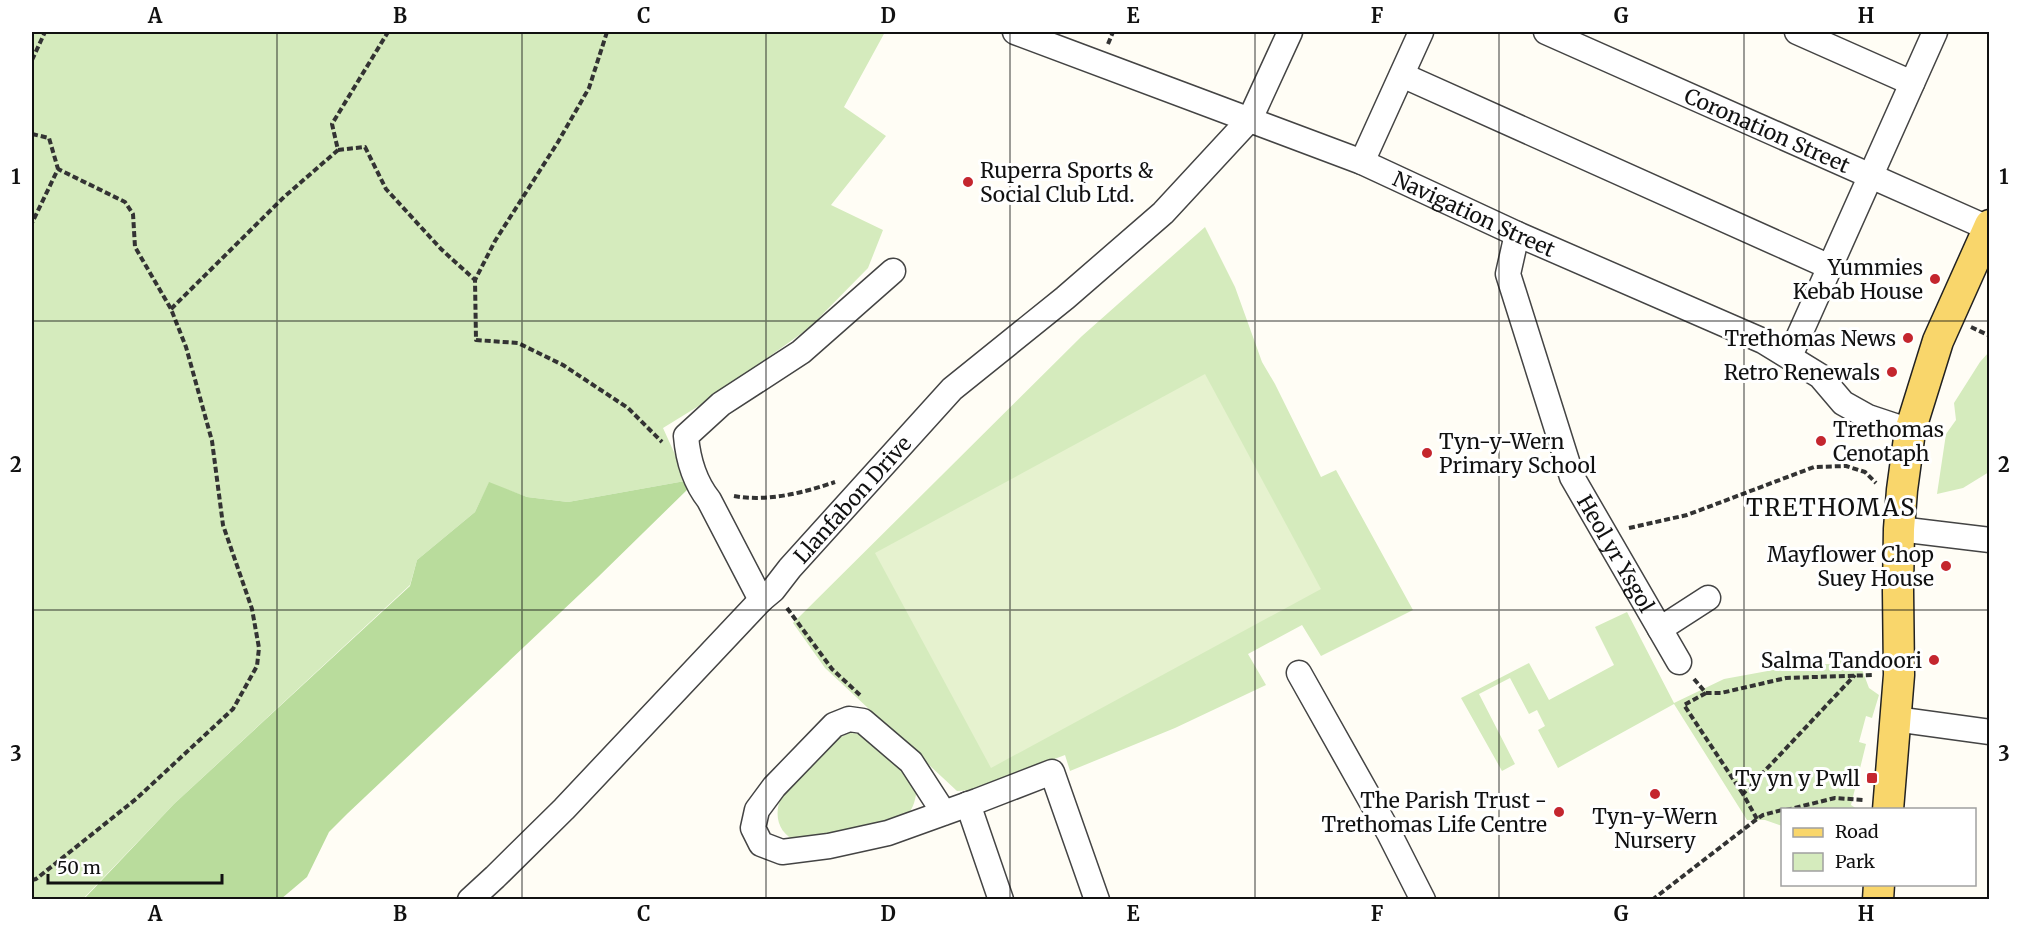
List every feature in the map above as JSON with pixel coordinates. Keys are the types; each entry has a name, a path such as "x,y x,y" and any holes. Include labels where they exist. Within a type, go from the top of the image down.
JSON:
{"main road":[{"path":"1889,806 1899,675 1899,529 1910,431 1938,341 1989,227"}],"street":[{"name":"Navigation Street","path":"1015,32 1362,162 1517,234 1763,341 1820,376 1843,403 1868,417 1910,431"},
{"name":"Llanfabon Drive","path":"470,900 564,809 773,590 790,568 952,389 1065,298 1163,213 1250,119 1290,32"},
{"path":"1362,162 1421,32"},
{"name":"Coronation Street","path":"1546,32 1870,177 1989,227"},
{"path":"1797,32 1912,83"},
{"path":"1790,356 1935,32"},
{"path":"1402,75 1830,267"},
{"name":"Heol yr Ysgol","path":"1517,234 1508,274 1572,477 1679,662"},
{"path":"761,600 709,500 701,490 688,458 686,436 721,404 801,352 894,271"},
{"path":"1899,529 1989,540"},
{"path":"1660,629 1708,598"},
{"path":"1299,673 1389,833 1423,900"},
{"path":"944,813 911,762 863,721 849,719 834,725 774,787 757,810 753,828 761,844 782,852 829,846 888,833 944,813 1052,772 1097,900"},
{"path":"1895,719 1989,732"},
{"path":"968,804 1001,900"}],"path":[{"path":"32,60 45,32"},
{"path":"338,150 332,124 388,32"},
{"path":"607,32 589,88 558,142 495,241 476,280 476,340 518,343 563,365 628,408 664,444 688,458"},
{"path":"32,134 50,138 58,169 32,224"},
{"path":"171,309 284,197 338,150 365,147 386,189 441,249 476,280"},
{"path":"32,880 136,799 233,709 257,666 259,648 252,609 223,525 212,441 186,347 171,309 135,247 133,214 125,202 58,169"},
{"path":"1605,534 1688,515 1814,467 1846,466 1865,472 1878,484 1902,490"},
{"path":"701,490 750,499 805,492 877,472"},
{"path":"1679,662 1706,693"},
{"path":"1757,819 1684,705 1706,693 1721,693 1786,678 1855,674 1899,675"},
{"path":"1743,794 1855,674"},
{"path":"1792,808 1835,798 1889,806"},
{"path":"1652,900 1757,819 1781,811"}],"green space":[{"path":"32,32 885,32 844,107 886,136 831,205 883,230 868,268 809,328 710,399 663,428 685,481 568,502 527,497 489,483 475,512 417,560 410,585 174,804 83,899 32,899"},
{"path":"1205,227 1235,287 1262,362 1321,477 1336,470 1413,610 1321,656 1302,625 1248,654 1266,685 1175,728 1070,771 1065,755 973,790 957,791 825,668 793,623 1082,336"},
{"path":"1989,352 1989,472 1963,488 1937,494 1946,434 1956,420 1954,403"},
{"path":"1205,374 1321,589 991,768 875,553"},
{"path":"685,481 689,488 329,832 307,877 281,899 83,900 174,804 410,586 417,560 475,512 489,482 527,497 568,502"},
{"path":"1627,612 1674,703 1724,679 1806,664 1839,664 1840,657 1858,659 1869,688 1879,695 1872,718 1866,716 1859,742 1866,744 1851,805 1856,808 1781,808 1781,826 1765,820 1747,820 1674,704 1558,768 1538,730 1545,726 1537,710 1529,714 1510,678 1479,694 1515,764 1502,771 1461,698 1529,663 1549,700 1614,665 1595,627"},
{"path":"849,733 860,734 879,744 917,786 909,814 906,817 798,842 791,839 779,824 778,811 781,797 837,739"}],"place":[{"name":"Ruperra Sports & Social Club Ltd.","path":"968,182"},
{"name":"Yummies Kebab House","path":"1935,279"},
{"name":"Trethomas News","path":"1908,338"},
{"name":"Retro Renewals","path":"1892,372"},
{"name":"Trethomas Cenotaph","path":"1821,441"},
{"name":"Tyn-y-Wern Primary School","path":"1427,453"},
{"name":"Mayflower Chop Suey House","path":"1946,566"},
{"name":"Salma Tandoori","path":"1934,660"},
{"name":"Ty yn y Pwll","path":"1872,778"},
{"name":"Tyn-y-Wern Nursery","path":"1655,794"},
{"name":"The Parish Trust - Trethomas Life Centre","path":"1559,812"}],"district":[{"name":"TRETHOMAS","path":"1831,507"}]}
